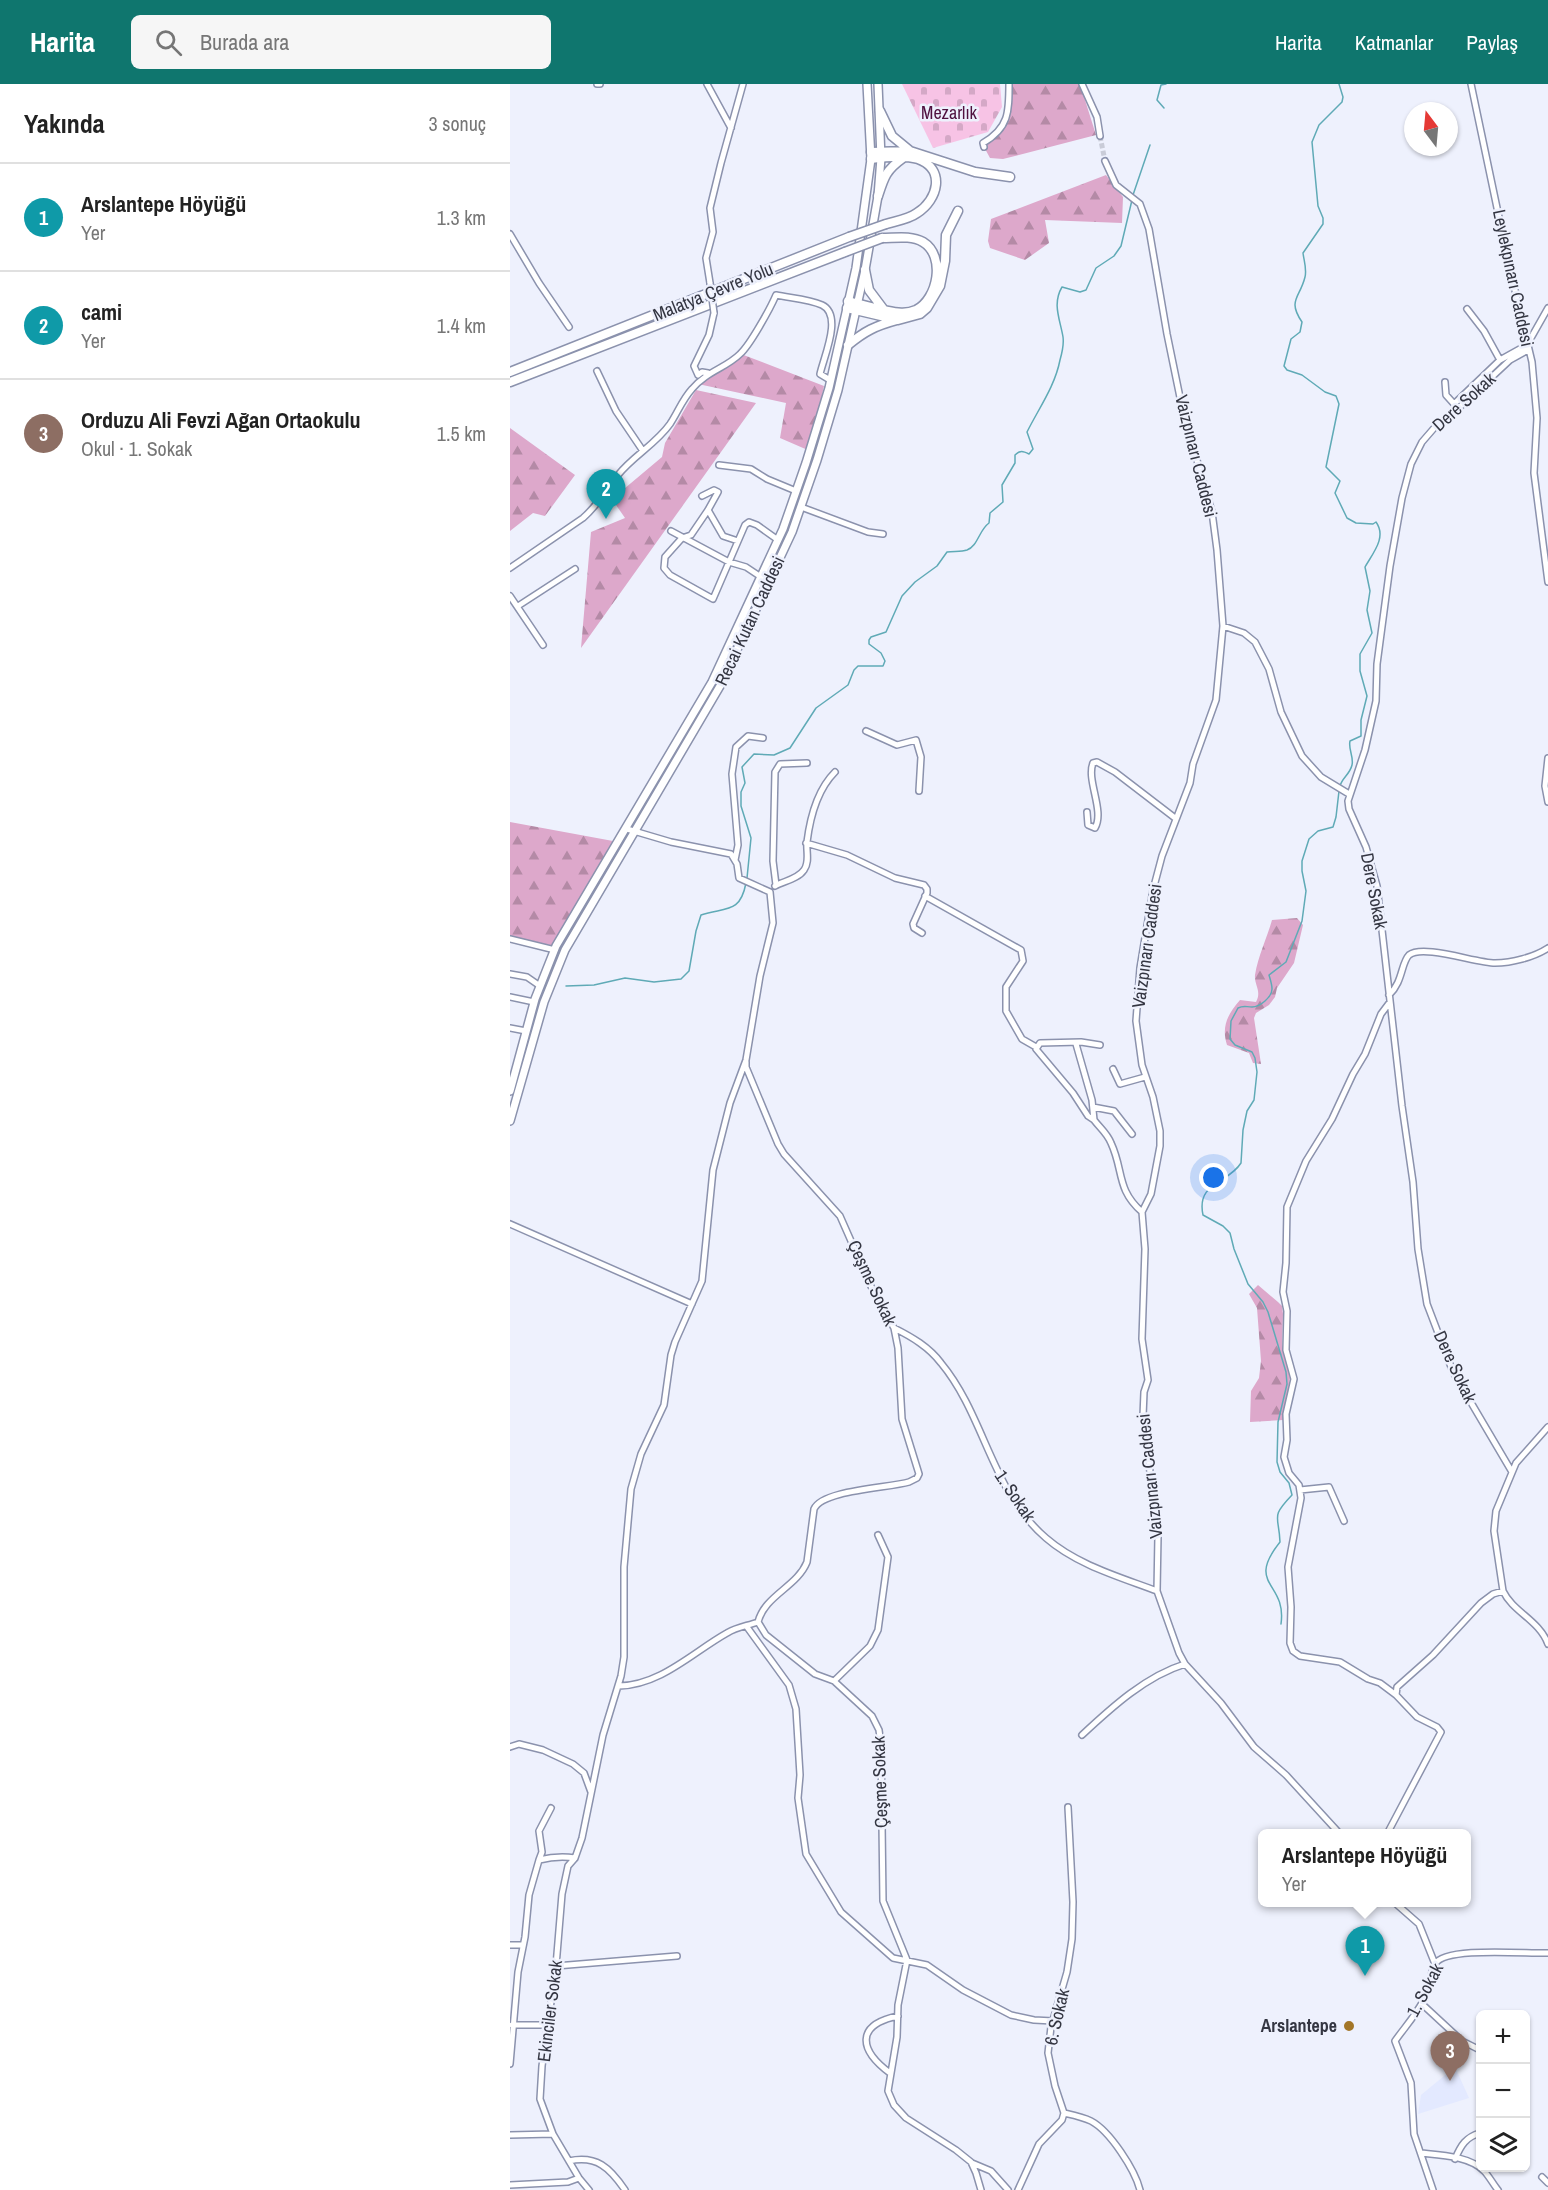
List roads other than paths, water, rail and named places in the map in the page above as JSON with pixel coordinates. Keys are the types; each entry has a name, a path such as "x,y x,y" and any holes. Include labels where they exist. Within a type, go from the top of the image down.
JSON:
{"highway":[{"path":"880,111 892,136 907,154"},
{"path":"876,155 907,154 966,170 1010,177"},
{"path":"878,196 885,175 891,166 907,154"},
{"name":"Malatya Çevre Yolu","path":"510,372 849,237 916,214 933,199 937,184 933,172 927,165 907,154"},
{"path":"848,345 863,332 876,325 920,314 933,302 940,286 946,235 958,211"},
{"name":"Malatya Çevre Yolu","path":"510,382 882,238 911,237 924,243 932,251 937,276 928,298 915,310 906,312 884,310"},
{"path":"865,270 869,290 884,310"},
{"path":"852,306 884,310"},
{"path":"852,306 898,320"}],"main road":[{"name":"Recai Kutan Caddesi","path":"511,1086 514,1064 534,1002 555,950 712,682 778,540 796,491 865,270 878,196 876,155 867,84"},
{"name":"Recai Kutan Caddesi","path":"510,1120 544,1002 565,950 720,686 792,532 801,507 838,390 848,345 856,268 876,155 880,111 878,84"}],"street":[{"path":"707,84 731,128"},
{"path":"708,373 702,372 698,375 694,366 709,335 714,313 706,258 713,232 710,208 743,84"},
{"path":"984,147 983,143 1001,129 1006,120 1009,84"},
{"path":"1082,84 1097,117 1100,136"},
{"name":"Leylekpınarı Caddesi","path":"1472,84 1532,362 1537,418 1534,463 1548,582"},
{"name":"Vaizpınarı Caddesi","path":"1105,161 1116,185 1140,204 1149,229 1183,412 1212,512 1223,626 1216,700 1193,764 1190,783 1162,856 1154,890 1140,968 1136,1021 1145,1077 1156,1109 1160,1146 1151,1194 1142,1212 1145,1249 1142,1339 1148,1380 1144,1392 1143,1416 1158,1536 1157,1591 1185,1664 1221,1703 1254,1747 1286,1775 1336,1829"},
{"path":"510,234 569,327"},
{"path":"510,568 583,518 603,498 618,475 662,433 680,403 693,387 708,373 741,354 776,296 821,304 828,309 833,325 820,374 830,380"},
{"path":"1445,382 1446,395 1456,406 1500,360 1528,347 1548,308"},
{"path":"1467,309 1484,331 1500,360"},
{"name":"Dere Sokak","path":"1512,1472 1453,1372 1427,1304 1418,1249 1413,1182 1377,886 1366,847 1349,809 1349,794 1365,750 1376,701 1377,664 1390,566 1407,476 1422,442 1435,427 1509,360 1528,347"},
{"path":"597,371 616,411 643,451"},
{"path":"719,465 751,469 767,479 796,491"},
{"path":"702,496 714,490 718,492 691,535 682,538 665,557 664,568 670,575 709,598 713,598 717,592 745,525 749,522 757,525 778,540"},
{"path":"801,507 868,532 883,534"},
{"path":"708,510 723,536 738,541"},
{"path":"671,531 729,562 746,567 761,577"},
{"path":"518,606 574,569"},
{"path":"510,596 543,645"},
{"path":"1223,626 1244,633 1255,642 1269,669 1281,712 1302,756 1317,773 1349,794"},
{"path":"866,731 897,745 916,740 921,757 919,791"},
{"path":"735,860 738,845 732,774 736,747 748,736 763,738"},
{"path":"1548,758 1545,786 1548,802"},
{"path":"1087,812 1088,825 1095,828 1098,821 1096,791 1091,769 1097,762 1115,772 1175,818"},
{"path":"776,885 773,861 775,772 780,764 807,763"},
{"path":"627,829 671,842 731,854 735,860 739,878 770,892 776,885 797,876 805,869 807,843 818,798 835,772"},
{"path":"807,843 854,857 895,878 923,885 927,889 913,924 914,928 922,933"},
{"name":"Ekinciler Sokak","path":"589,2190 579,2178 553,2134 540,2099 562,1894 568,1866 575,1858 582,1838 603,1735 619,1686 624,1657 624,1567 631,1489 641,1454 664,1405 671,1355 704,1272 710,1190 717,1152 730,1103 746,1060 760,976 773,923 770,892"},
{"path":"925,896 1021,950 1023,961 1006,987 1006,1011 1022,1039 1036,1047 1038,1053 1104,1131 1113,1145 1128,1198 1142,1212"},
{"path":"510,939 555,950"},
{"path":"1389,1829 1442,1734 1437,1726 1417,1717 1385,1686 1368,1679 1347,1665 1332,1660 1303,1657 1295,1653 1291,1647 1292,1607 1288,1567 1300,1503 1300,1490 1299,1485 1289,1473 1284,1457 1287,1440 1287,1408 1294,1379 1286,1350 1287,1311 1283,1292 1287,1207 1306,1161 1332,1119 1345,1089 1365,1054 1381,1014 1399,984 1407,958 1414,952 1432,952 1496,963 1532,956 1548,948"},
{"path":"510,974 527,977 540,986"},
{"path":"510,997 534,1002"},
{"path":"510,1028 526,1031"},
{"path":"1036,1047 1040,1043 1100,1045"},
{"path":"1076,1044 1093,1107 1094,1120"},
{"name":"Çeşme Sokak","path":"746,1060 746,1067 778,1144 784,1154 840,1216 874,1293 894,1328 898,1348 902,1419 919,1469 919,1476 903,1484 839,1495 818,1503 814,1509 804,1570 773,1599 762,1612 758,1622 766,1635 815,1674 834,1681 872,1716 880,1734 883,1820 881,1891 886,1913 907,1960"},
{"path":"1113,1069 1120,1084 1145,1077"},
{"path":"1093,1107 1114,1112 1132,1134"},
{"path":"510,1224 692,1304"},
{"name":"1. Sokak","path":"894,1328 928,1350 947,1371 967,1407 1002,1483 1041,1533 1057,1546 1087,1563 1157,1591"},
{"path":"1548,1427 1523,1454 1512,1472 1500,1498 1494,1520 1503,1591 1507,1600 1539,1628 1548,1644"},
{"path":"1300,1490 1329,1487 1344,1521"},
{"path":"834,1681 870,1646 878,1630 888,1564 888,1557 878,1535"},
{"path":"1396,1695 1397,1687 1433,1655 1481,1603 1493,1594 1503,1591"},
{"path":"619,1686 636,1683 659,1674 696,1654 728,1632 758,1622"},
{"path":"747,1626 789,1685 795,1703 800,1775 798,1798 806,1854 841,1912 888,1956 927,1965 963,1990 1011,2015 1053,2021"},
{"path":"1082,1734 1155,1677 1168,1669 1185,1664"},
{"path":"510,1747 519,1744 543,1750 573,1764 584,1773 592,1794"},
{"name":"6. Sokak","path":"1064,2113 1049,2061 1048,2047 1067,1972 1072,1940 1073,1902 1068,1807"},
{"path":"510,2064 512,2025 529,1895 542,1852 539,1831 551,1809"},
{"path":"539,1860 566,1856 575,1858"},
{"path":"1400,1907 1419,1924 1435,1964"},
{"path":"510,1945 523,1945"},
{"name":"1. Sokak","path":"1433,2190 1412,2125 1411,2083 1395,2041 1422,2004 1435,1964 1448,1955 1470,1952 1548,1953"},
{"path":"556,1966 677,1956"},
{"path":"907,1960 900,1993 897,2037 890,2073 888,2091 890,2098 906,2118 971,2162 991,2171 1008,2190"},
{"path":"1422,2004 1461,2041 1476,2048"},
{"path":"890,2073 870,2054 866,2046 866,2039 876,2023 898,2016"},
{"path":"512,2025 549,2025"},
{"path":"1018,2190 1039,2144 1062,2120 1064,2113 1086,2119 1101,2128 1133,2172 1140,2190"},
{"path":"510,2135 553,2134"},
{"path":"1455,2159 1462,2144 1476,2135"},
{"path":"1421,2154 1455,2159 1480,2167 1498,2190"},
{"path":"569,2161 593,2160 612,2173 625,2190"},
{"path":"971,2162 981,2190"},
{"path":"1542,2177 1548,2183"},
{"path":"510,2185 568,2182 579,2178"}],"waterway":[{"path":"1164,108 1157,100 1161,85 1166,84"},
{"path":"1339,84 1343,97 1342,102 1319,125 1312,142 1318,206 1323,224 1303,253 1306,274 1295,304 1295,309 1302,322 1300,332 1291,339 1284,366 1287,370 1302,375 1325,392 1336,396 1339,404 1326,467 1340,481 1335,493 1347,518 1356,523 1373,524 1376,522 1380,533 1378,545 1365,567 1370,591 1367,610 1372,633 1360,654 1360,671 1367,696 1361,720 1361,736 1350,741 1352,765 1340,786"},
{"path":"1133,195 1150,145"},
{"path":"747,878 751,838 741,806 741,792 745,783 742,767 754,754 774,755 790,748 816,708 848,685 858,666 883,666 885,661 881,653 869,644 871,637 886,632 902,596 915,582 937,566 947,552 965,551 976,542 989,523 990,513 1003,502 1002,485 1015,463 1015,455 1018,452 1029,454 1033,449 1027,432 1051,388 1062,351 1063,337 1058,312 1059,293 1062,287 1080,292 1086,290 1096,268 1114,256 1121,246 1132,200"},
{"path":"1281,1624 1281,1610 1267,1576 1266,1567 1270,1556 1280,1542 1278,1513 1292,1495 1289,1483 1280,1472 1277,1462 1278,1422 1287,1384 1286,1372 1268,1312 1248,1284 1230,1233 1223,1226 1203,1215 1202,1204 1204,1196 1214,1184 1229,1175 1241,1163 1243,1130 1247,1111 1254,1100 1257,1072 1255,1058 1252,1052 1235,1045 1230,1039 1231,1021 1238,1008 1255,1007 1268,998 1272,989 1269,975 1286,962 1302,921 1306,891 1302,861 1309,839 1318,831 1333,827 1339,791"},
{"path":"566,986 594,985 625,978 654,982 681,979 689,971 701,915 736,905 746,883"}],"tunnel":[{"path":"1100,136 1105,161"}],"place":[{"name":"cami","path":"606,519"},
{"name":"Arslantepe Höyüğü","path":"1365,1976"},
{"name":"Arslantepe","path":"1349,2026"},
{"name":"Orduzu Ali Fevzi Ağan Ortaokulu","path":"1450,2081"}],"park label":[{"name":"Mezarlık","path":"949,113"}]}
